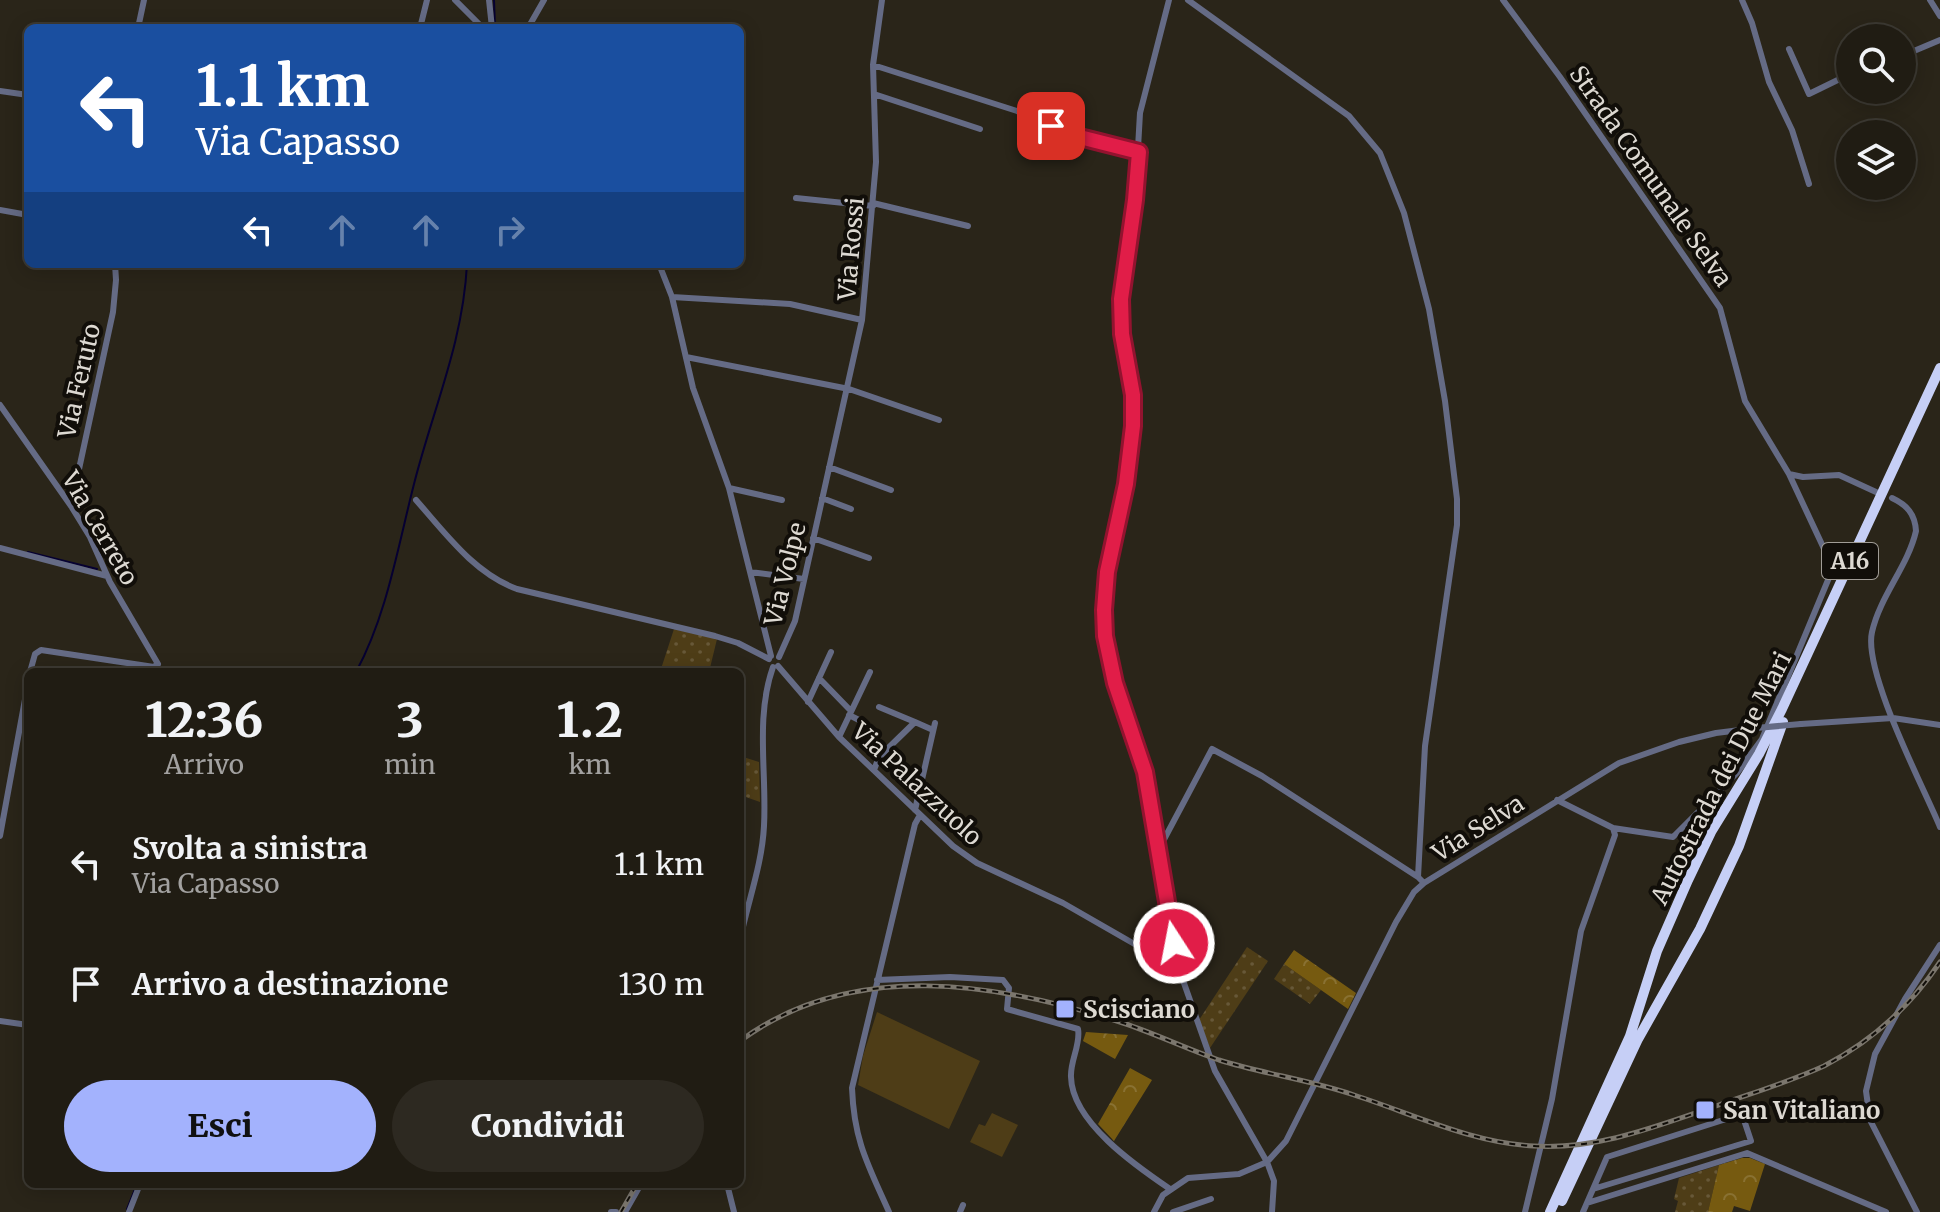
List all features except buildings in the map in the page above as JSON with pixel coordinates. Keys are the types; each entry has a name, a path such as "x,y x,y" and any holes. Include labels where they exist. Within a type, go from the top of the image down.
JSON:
{"highway":[{"name":"Autostrada dei Due Mari","path":"1550,1212 1630,1036 1657,951 1699,856 1768,738 1940,368"},
{"name":"Autostrada dei Due Mari","path":"1557,1212 1638,1039 1700,929 1726,873 1745,831 1778,734 1940,383"}],"street":[{"path":"139,24 144,0"},
{"path":"421,24 427,0"},
{"path":"455,0 477,24"},
{"path":"489,0 492,24"},
{"path":"530,24 544,0"},
{"name":"Via Rossi","path":"822,498 849,389 862,320 876,136 873,65 882,0"},
{"path":"1169,0 1140,113 1135,200 1121,299 1122,334 1133,395 1133,426 1126,484 1107,572 1104,610 1108,654 1115,683 1145,772 1179,969 1215,1071 1267,1162 1274,1181 1272,1212"},
{"path":"1188,0 1349,116 1380,153 1404,213 1435,338 1457,499 1457,525 1441,649 1425,746 1421,880"},
{"name":"Strada Comunale Selva","path":"1503,0 1720,308 1745,401 1789,474 1833,568 1762,739 1737,773 1673,837 1613,828"},
{"path":"1742,0 1769,82 1792,130 1809,184"},
{"path":"1930,0 1940,16"},
{"path":"1916,50 1940,40"},
{"path":"1789,49 1809,94 1836,81"},
{"path":"873,65 1017,111 1060,132 1139,152"},
{"path":"0,91 24,94"},
{"path":"874,94 980,129"},
{"path":"796,198 873,204 968,226"},
{"path":"0,210 24,214"},
{"name":"Via Feruto","path":"71,506 113,312 115,268"},
{"path":"661,268 672,297 693,388 729,488 773,657"},
{"path":"672,297 790,304 862,320"},
{"path":"686,357 849,389 939,420"},
{"name":"Via Cerreto","path":"0,405 90,537 107,576 158,664 157,668"},
{"path":"829,467 891,490"},
{"path":"1789,474 1803,477 1839,475 1876,492"},
{"path":"729,488 782,500"},
{"path":"822,498 851,509"},
{"name":"Via Volpe","path":"773,657 795,621 822,498"},
{"path":"1892,498 1909,510 1914,517 1916,531 1871,635 1870,644 1878,677 1914,774 1940,827"},
{"path":"416,500 475,565 498,582 715,636 773,657"},
{"path":"813,538 869,558"},
{"path":"0,548 107,576"},
{"path":"750,572 804,579"},
{"path":"31,668 35,654 41,650 144,668"},
{"path":"808,702 831,652"},
{"name":"Via Palazzuolo","path":"773,657 775,666 839,737 953,846 977,863 1063,903 1179,969"},
{"path":"744,923 763,845 764,709 767,683 775,666"},
{"path":"839,737 870,672"},
{"path":"819,678 850,713 867,724"},
{"path":"0,836 24,705"},
{"path":"879,707 934,727 900,894 852,1088 853,1120 860,1147 889,1212"},
{"path":"1557,800 1605,770 1656,748 1716,733 1893,718 1940,725"},
{"path":"874,770 879,757 915,722"},
{"path":"1157,848 1212,749 1262,776 1421,880"},
{"name":"Via Selva","path":"1267,1162 1286,1141 1396,922 1421,880 1557,800 1613,828"},
{"path":"1525,1212 1552,1099 1581,931 1615,835 1613,828"},
{"path":"1917,1212 1870,1120 1866,1091 1869,1068 1875,1054 1905,999 1940,945"},
{"path":"877,980 928,977 1003,980 1009,988 1007,1009 1078,1029 1071,1079 1077,1102 1088,1118 1132,1163 1170,1189"},
{"path":"0,1021 24,1024"},
{"path":"1583,1212 1587,1203 1593,1189 1607,1157 1742,1114 1751,1141 1593,1189"},
{"path":"1587,1203 1747,1153 1886,1212"},
{"path":"1154,1212 1159,1200 1170,1189 1188,1178 1234,1176 1267,1162"},
{"path":"129,1212 138,1188"},
{"path":"625,1212 639,1188"},
{"path":"728,1188 734,1212"},
{"path":"1173,1212 1211,1199"}],"shaded area":[{"path":"674,629 717,639 710,668 661,668"},
{"path":"744,757 759,762 760,802 744,796"},
{"path":"1247,947 1268,961 1210,1048 1199,1020"},
{"path":"1284,964 1321,990 1310,1004 1274,979"},
{"path":"877,1012 980,1061 949,1129 858,1085 863,1056"},
{"path":"992,1113 1018,1125 1002,1157 970,1142 979,1124 985,1126"},
{"path":"1719,1165 1708,1212 1675,1212 1678,1201 1674,1199 1679,1178"}],"green space":[{"path":"1294,950 1356,993 1348,1009 1284,964"},
{"path":"1086,1032 1128,1035 1115,1059 1083,1041"},
{"path":"1130,1068 1152,1080 1114,1141 1098,1124"},
{"path":"1742,1158 1765,1164 1750,1211 1734,1206 1732,1212 1708,1212 1719,1165"}],"waterway":[{"path":"494,0 495,24"},
{"path":"358,668 376,627 391,580 414,484 460,321 467,268"},
{"path":"28,552 97,569"},
{"path":"127,1209 135,1188"}],"railway":[{"path":"744,1039 784,1015 830,998 878,988 927,986 977,989 1076,1009 1135,1027 1219,1060 1337,1090 1465,1134 1511,1144 1558,1146 1604,1140 1649,1128 1824,1066 1858,1046 1889,1022 1916,994 1940,962"},
{"path":"621,1212 635,1188"}],"place":[{"name":"Scisciano","path":"1065,1009"},
{"name":"San Vitaliano","path":"1705,1110"}],"route":[{"path":"1051,126 1060,132 1139,152 1135,200 1121,286 1122,334 1133,395 1133,426 1129,468 1107,572 1105,636 1115,683 1145,772 1174,943"}]}
